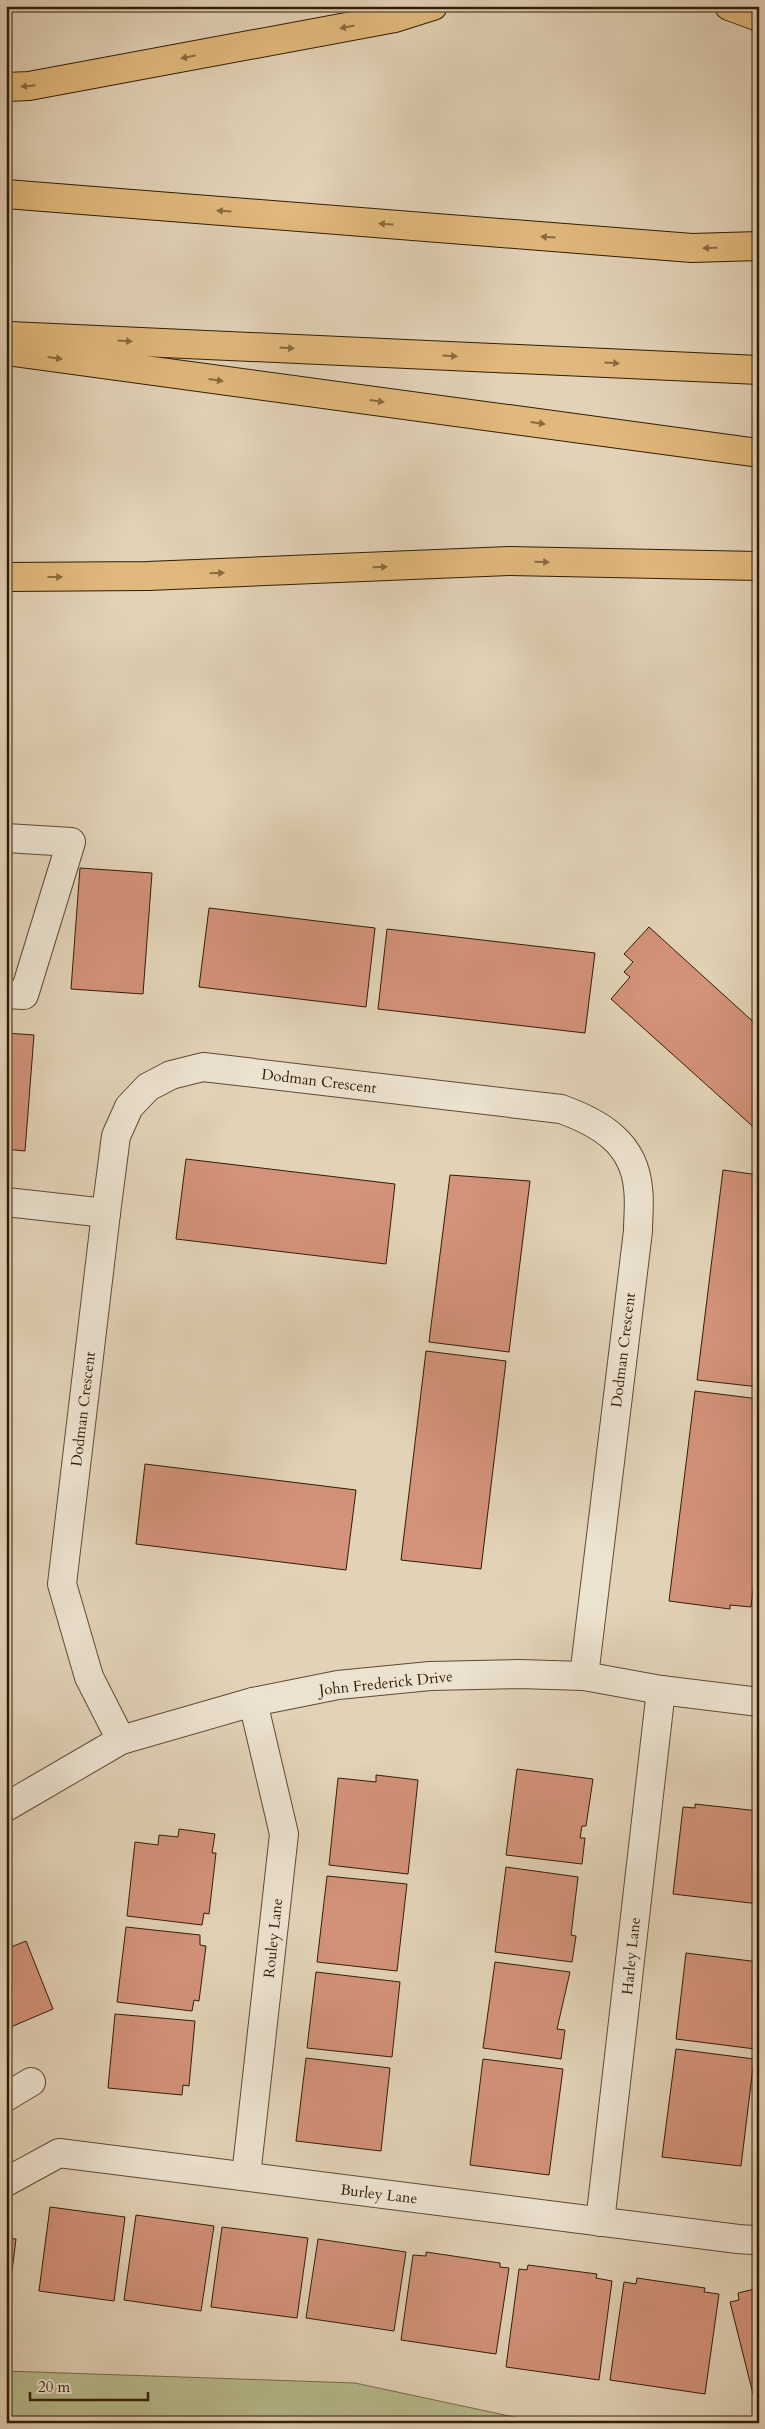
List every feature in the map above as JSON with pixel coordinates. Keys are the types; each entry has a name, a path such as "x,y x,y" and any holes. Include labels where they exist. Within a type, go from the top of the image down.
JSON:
{"highway":[{"path":"6,87 29,86 395,18 433,6"},
{"path":"730,6 759,17"},
{"path":"6,194 692,248 759,246"},
{"path":"6,336 759,370"},
{"path":"6,351 759,453"},
{"path":"6,577 148,576 508,561 759,566"}],"street":[{"path":"6,838 71,842 24,995 6,994"},
{"name":"Dodman Crescent","path":"121,1740 89,1677 62,1584 106,1213 116,1136 129,1107 148,1087 171,1074 203,1067 561,1110 589,1119 615,1138 631,1162 638,1187 638,1231 584,1676"},
{"path":"6,1202 106,1213"},
{"name":"John Frederick Drive","path":"6,1807 121,1740 253,1702 338,1685 430,1676 519,1674 584,1676 661,1690 759,1702"},
{"name":"Harley Lane","path":"600,2222 661,1690"},
{"name":"Rouley Lane","path":"246,2176 284,1834 253,1702"},
{"path":"6,2097 31,2082"},
{"name":"Burley Lane","path":"6,2182 59,2154 738,2239 759,2238"}],"green space":[{"path":"6,2371 355,2383 542,2423 6,2423"}],"building":[{"path":"80,868 152,873 143,994 71,989"},
{"path":"209,908 375,928 366,1007 199,987"},
{"path":"649,927 759,1027 759,1132 611,999 630,977 624,972 633,962 624,954"},
{"path":"387,929 595,953 585,1033 378,1009"},
{"path":"6,1033 34,1035 25,1151 6,1149"},
{"path":"186,1159 395,1184 386,1264 176,1239"},
{"path":"723,1170 759,1175 759,1387 697,1380"},
{"path":"450,1175 530,1181 509,1352 429,1342"},
{"path":"6,1246 11,1247 6,1312"},
{"path":"426,1351 506,1361 481,1569 401,1560"},
{"path":"695,1391 759,1399 759,1540 751,1607 730,1605 730,1609 669,1601"},
{"path":"145,1464 356,1490 346,1570 136,1544"},
{"path":"517,1769 593,1779 586,1826 582,1826 580,1838 585,1838 582,1864 506,1855"},
{"path":"376,1775 418,1780 408,1874 329,1865 338,1778 376,1782"},
{"path":"695,1804 759,1811 759,1904 673,1894 683,1807 695,1808"},
{"path":"179,1829 215,1834 212,1853 216,1853 209,1914 204,1913 202,1925 127,1916 135,1842 158,1845 159,1835 178,1837"},
{"path":"506,1867 578,1877 571,1935 576,1936 572,1962 495,1952"},
{"path":"327,1876 407,1884 397,1971 317,1962"},
{"path":"126,1927 200,1935 200,1945 206,1946 199,2001 194,2000 192,2011 117,2002"},
{"path":"26,1941 53,2009 6,2029 6,1949"},
{"path":"686,1953 759,1962 759,2022 755,2049 676,2039"},
{"path":"495,1962 570,1972 557,2029 565,2030 561,2059 483,2048"},
{"path":"316,1972 400,1982 392,2057 307,2048"},
{"path":"115,2014 195,2021 189,2086 183,2085 182,2095 108,2088"},
{"path":"676,2049 754,2059 741,2166 662,2157"},
{"path":"306,2058 390,2068 381,2151 296,2141"},
{"path":"483,2059 563,2069 549,2175 470,2165"},
{"path":"50,2207 125,2217 114,2301 39,2291"},
{"path":"136,2215 214,2226 201,2311 124,2300"},
{"path":"222,2227 308,2238 297,2318 211,2307"},
{"path":"6,2238 16,2239 6,2320"},
{"path":"318,2239 406,2252 394,2331 306,2318"},
{"path":"426,2252 500,2263 500,2267 509,2268 496,2354 401,2340 413,2255 426,2256"},
{"path":"528,2265 597,2274 596,2278 612,2281 599,2380 506,2367 519,2269 527,2270"},
{"path":"637,2278 705,2288 704,2292 719,2294 705,2394 610,2380 624,2282 636,2284"},
{"path":"759,2288 759,2397 754,2398 730,2302 739,2300 738,2293"}]}
